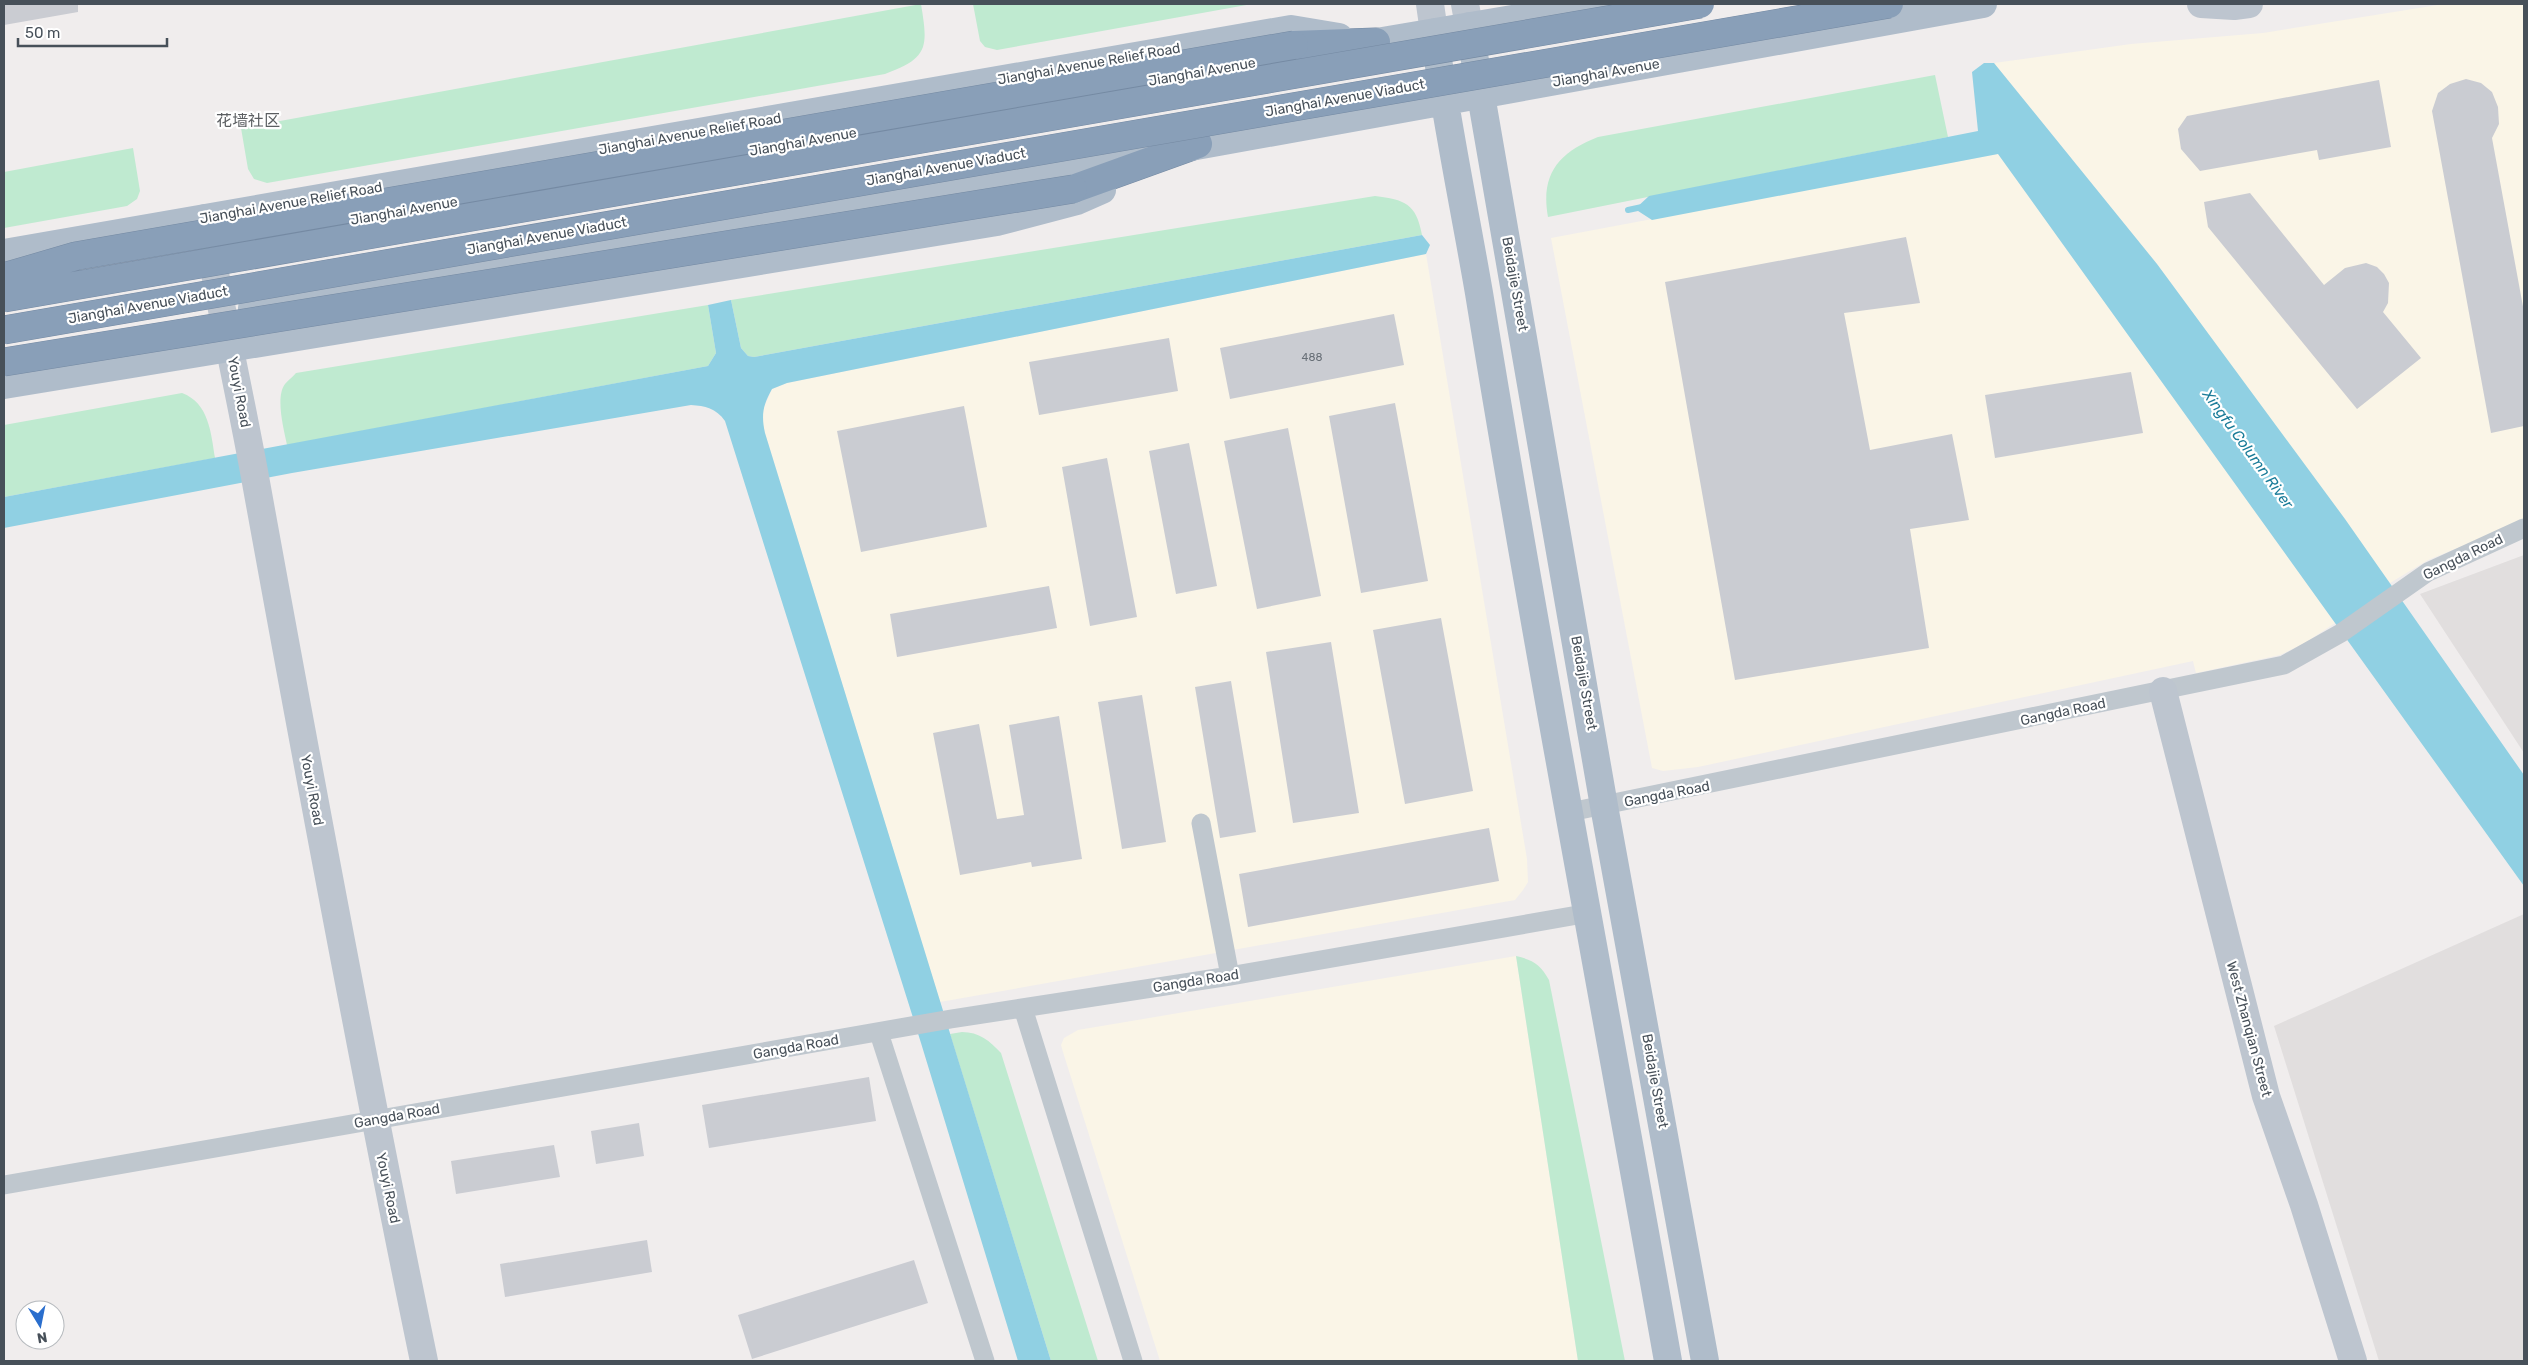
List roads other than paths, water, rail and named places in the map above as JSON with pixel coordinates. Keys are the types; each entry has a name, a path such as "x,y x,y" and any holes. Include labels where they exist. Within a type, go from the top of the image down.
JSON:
{"highway":[{"path":"4,298 1700,4"},
{"name":"Jianghai Avenue Viaduct","path":"4,330 1889,4"},
{"path":"4,276 76,256 1294,45 1376,42"},
{"path":"4,362 1075,195 1198,144"}],"main road":[{"name":"Jianghai Avenue","path":"4,280 1434,32 1467,15 1602,4"},
{"name":"Jianghai Avenue","path":"4,350 1059,170 1983,4"},
{"name":"Beidajie Street","path":"1467,15 1604,806 1705,1361"},
{"name":"Jianghai Avenue Relief Road","path":"4,253 1291,29 1376,42"},
{"path":"1434,32 1444,102 1474,264 1518,536 1589,913 1668,1361"},
{"path":"4,385 997,222 1075,195"}],"street":[{"path":"1430,4 1434,32"},
{"path":"2201,4 2234,6 2248,4"},
{"name":"Youyi Road","path":"205,218 222,313 250,448 293,694 374,1120 424,1361"},
{"name":"Gangda Road","path":"1570,812 2284,665 2341,633 2428,572 2524,528"},
{"name":"West Zhanqian Street","path":"2163,691 2266,1096 2304,1205 2353,1361"},
{"path":"1201,824 1230,976"},
{"name":"Gangda Road","path":"4,1185 910,1027 1230,976 1589,913"},
{"path":"1023,1008 1133,1361"},
{"path":"879,1033 985,1361"}],"water":[{"name":"Xingfu Column River","path":"1984,63 1994,63 2157,264 2345,519 2524,775 2524,886 1998,154 1652,220 1635,209 1649,196 1978,131 1972,72"},
{"path":"1422,235 1430,245 1426,254 787,383 772,389 765,405 763,421 765,433 1051,1361 1018,1361 921,1043 725,421 718,413 706,407 691,405 292,473 4,528 4,497 708,366 716,353 708,305 731,300 741,348 748,356 754,357"}],"waterway":[{"path":"1628,210 1642,207"}],"district":[{"name":"花墙社区","path":"248,120"}]}
